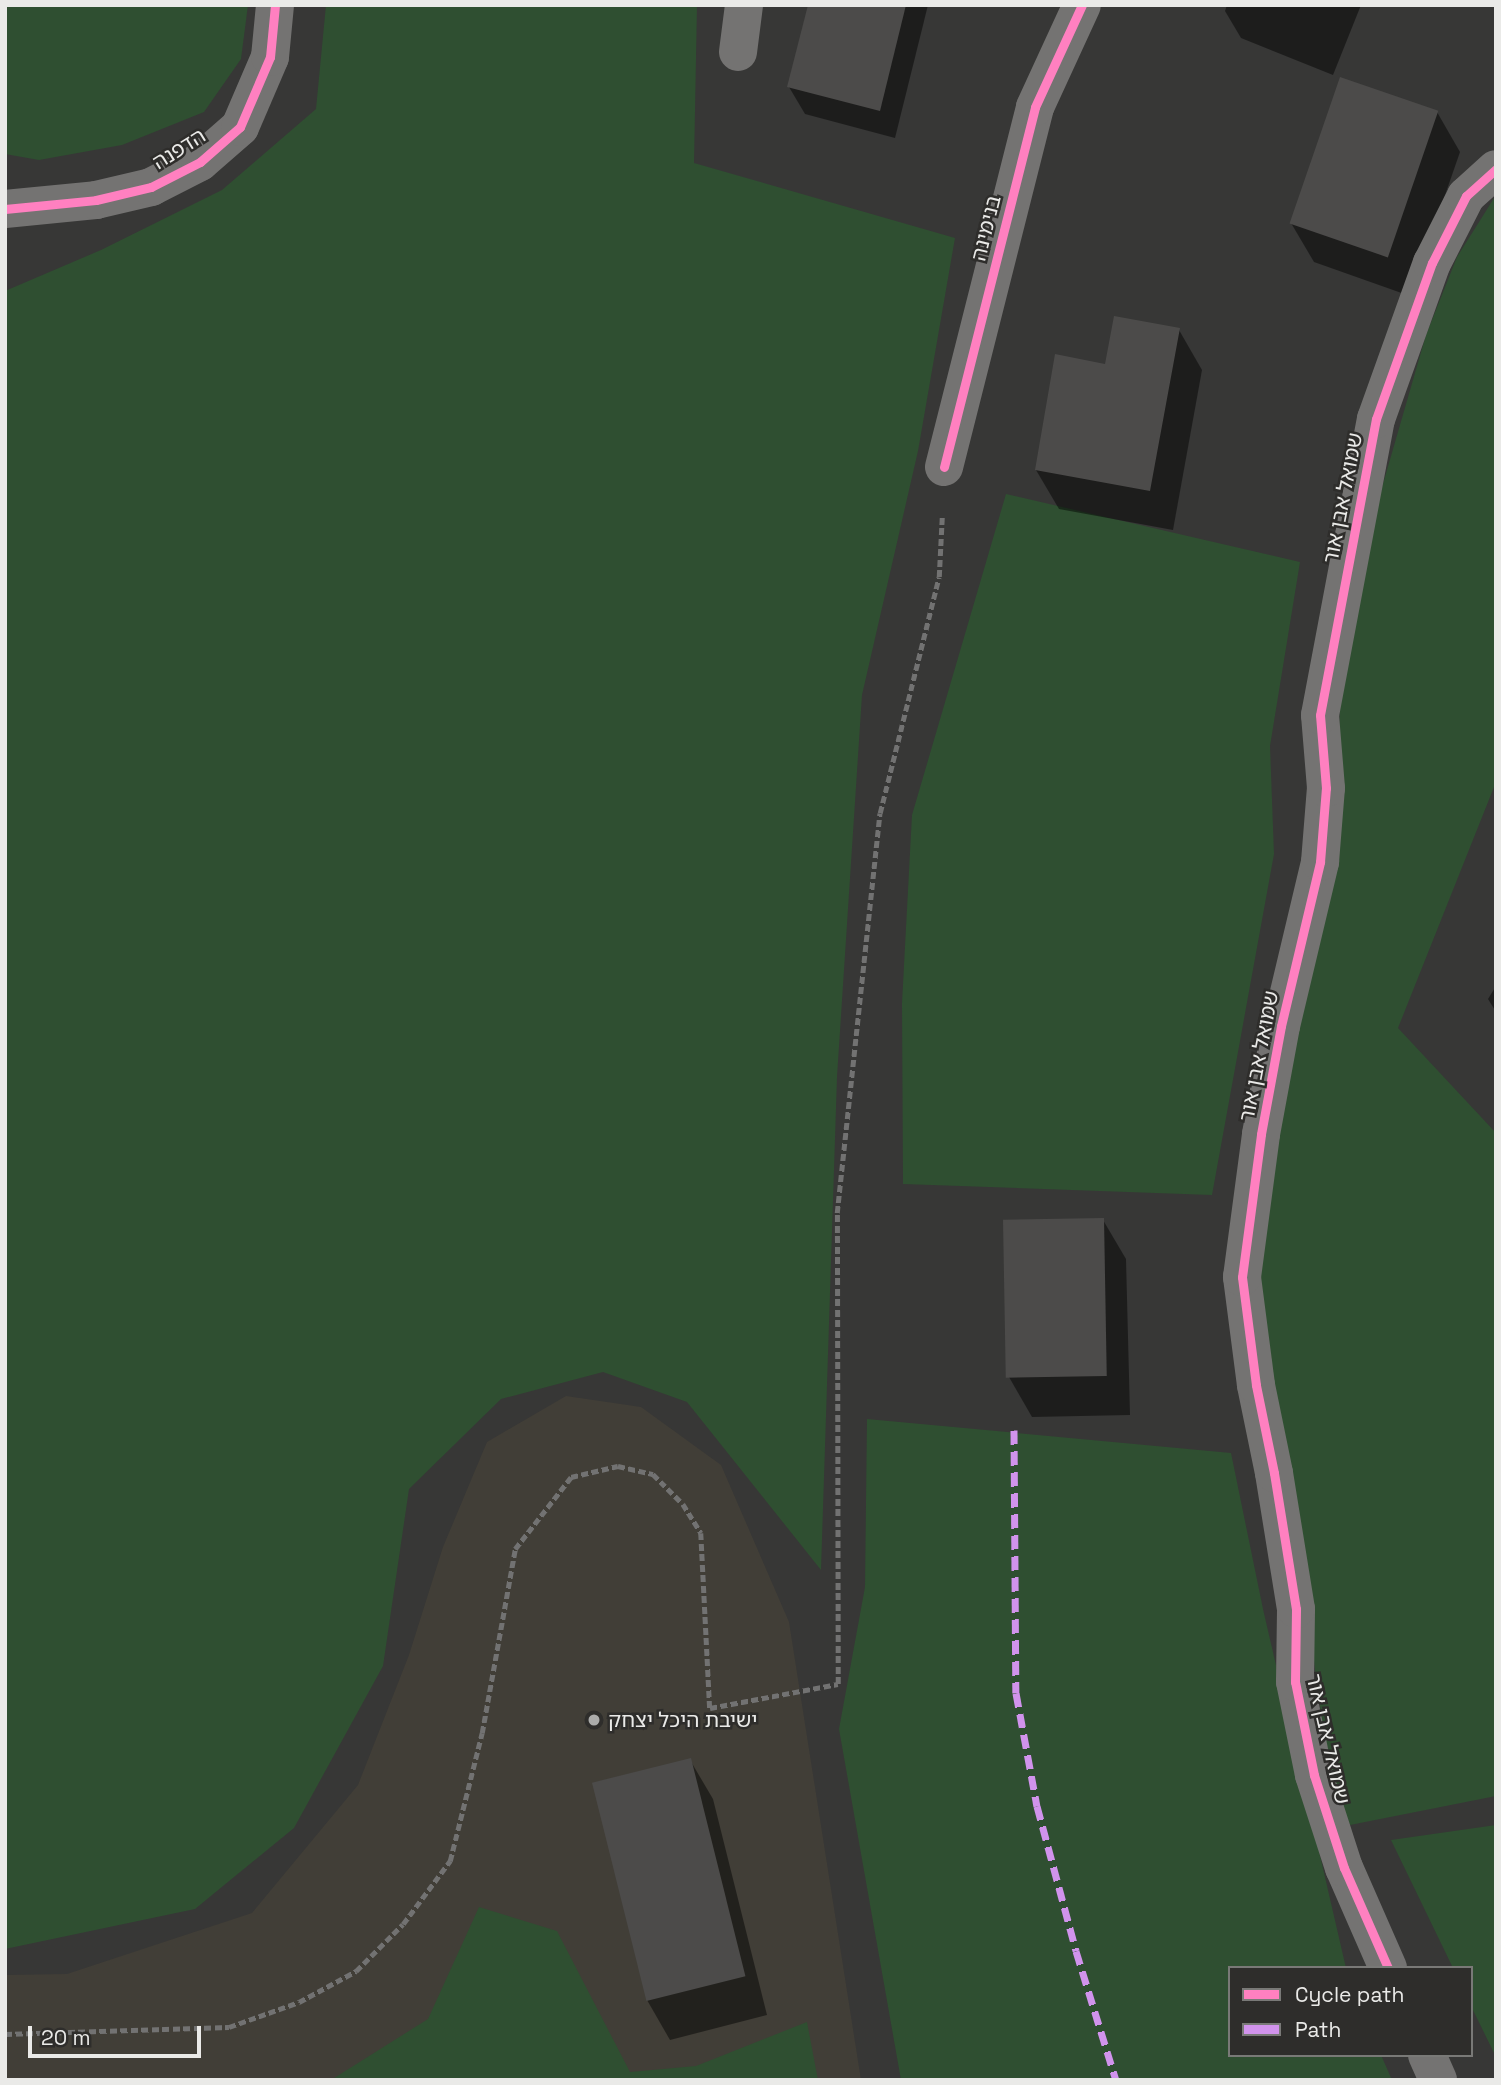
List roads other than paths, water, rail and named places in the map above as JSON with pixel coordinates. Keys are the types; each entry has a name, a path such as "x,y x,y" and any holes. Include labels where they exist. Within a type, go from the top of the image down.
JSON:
{"street":[{"name":"הדפנה","path":"5,209 96,200 151,187 200,162 240,127 270,57 275,5"},
{"path":"738,52 744,5"},
{"name":"בנימינה","path":"944,467 1035,107 1082,5"},
{"name":"שמואל אבן אור","path":"1387,1966 1345,1868 1314,1775 1294,1682 1296,1609 1256,1385 1242,1277 1261,1134 1281,1026 1320,862 1326,788 1320,715 1376,419 1432,263 1466,196 1496,169"},
{"path":"1428,2057 1438,2080"}],"place":[{"name":"ישיבת היכל יצחק","path":"594,1720"}]}
